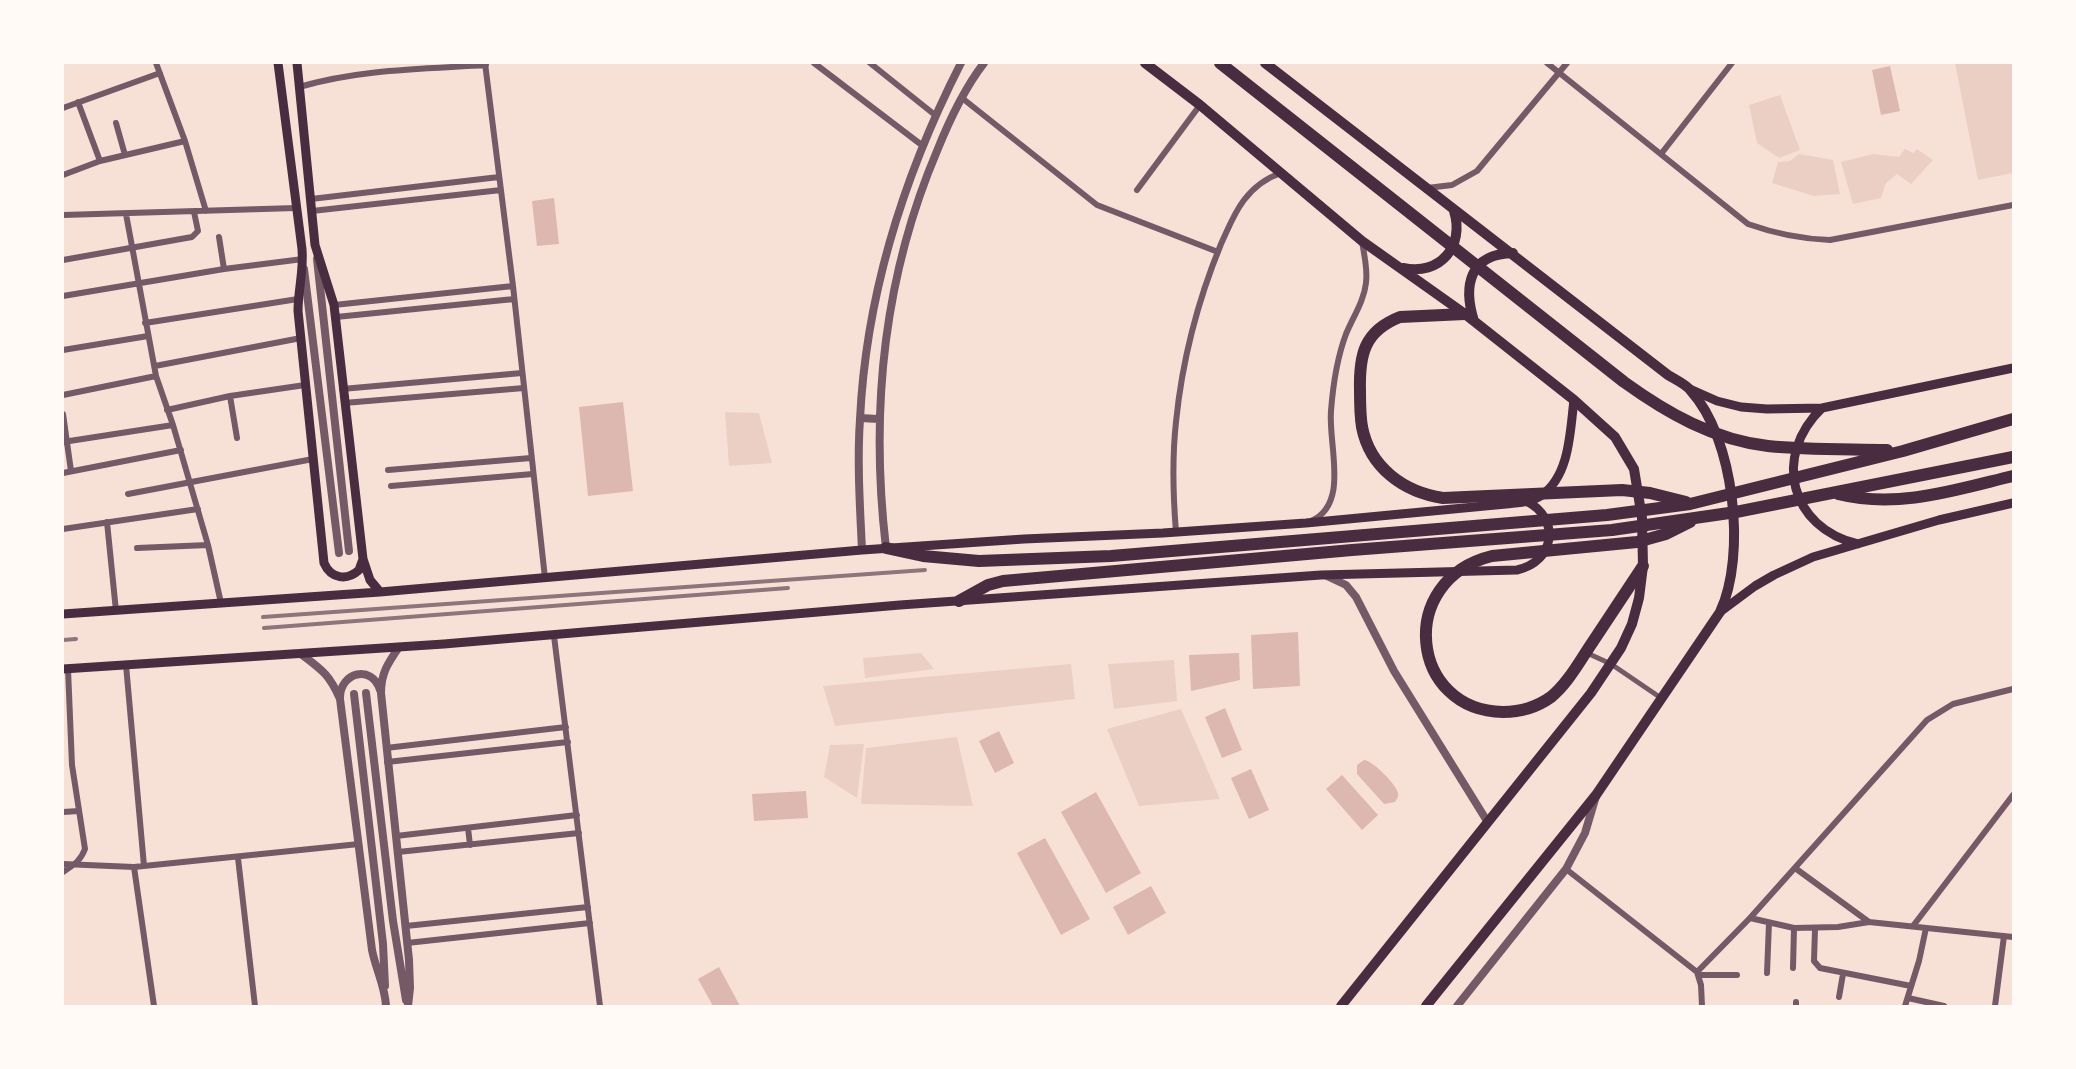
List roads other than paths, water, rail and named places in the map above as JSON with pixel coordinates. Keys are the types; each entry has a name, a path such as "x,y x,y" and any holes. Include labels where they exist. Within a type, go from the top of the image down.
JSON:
{"highway":[{"path":"1220,63 1624,382 1676,416 1711,432 1768,446 1903,451"},
{"path":"1470,317 1400,317 1383,325 1369,339 1360,366 1360,416 1371,452 1395,480 1418,493 1430,496 1455,498 1622,490 1650,493 1690,504"},
{"path":"886,548 922,556 978,561 1112,556 1571,519 1690,504 1903,451 2013,419"},
{"path":"959,601 988,585 1003,581 1352,550 1549,536 1696,518 2013,457"},
{"path":"1834,493 1875,500 1909,499 2013,476"},
{"path":"1643,566 1559,689 1540,703 1519,710 1495,711 1473,706 1453,694 1438,676 1428,655 1425,637 1427,619 1435,596 1449,577 1474,561 1492,556 1637,542 1666,534 1696,518"}],"main road":[{"path":"278,63 303,259 298,299 324,563 330,572 345,578 359,570 363,559"},
{"path":"297,63 315,244 329,284 336,317 342,389 363,559 367,574 380,592"},
{"path":"1145,63 1200,105 1362,241 1470,317 1574,400 1614,437 1634,469 1642,518 1643,566 1639,598 1632,624 1621,648 1591,693 1341,1006"},
{"path":"1265,63 1668,375 1690,389 1717,401 1741,407 1767,409 1821,408 2013,368"},
{"path":"1396,266 1405,269 1422,269 1444,258 1457,236 1458,227 1454,211"},
{"path":"1470,317 1468,289 1473,274 1490,258 1513,253"},
{"path":"1426,1006 1596,795 1720,612 1727,597 1733,556 1731,492 1714,430 1705,410 1690,389"},
{"path":"63,614 380,592 886,548 1306,523 1526,501 1540,496 1560,472 1569,441 1574,400"},
{"path":"1821,408 1806,425 1796,445 1793,459 1795,489 1805,509 1819,526 1845,541 1860,544"},
{"path":"65,669 554,636 959,601 1321,575 1524,568 1537,562 1542,556 1550,536 1544,515 1533,504 1526,501"},
{"path":"1720,612 1755,586 1813,557 1940,520 2013,503"}],"street":[{"path":"156,63 185,141 206,211"},
{"path":"814,63 923,146"},
{"path":"870,63 935,115 949,123"},
{"path":"862,550 860,418 865,369 879,284 906,190 935,115 961,63"},
{"path":"886,548 882,512 879,419 885,335 905,246 926,178 949,123 984,63"},
{"path":"1547,63 1748,224 1774,234 1802,239 1830,240 2013,205"},
{"path":"1424,188 1452,185 1477,171 1567,63"},
{"path":"1661,154 1732,63"},
{"path":"300,87 323,80 378,71 485,64 513,286 545,578"},
{"path":"63,108 160,73"},
{"path":"962,98 1097,205 1218,252"},
{"path":"78,102 100,161"},
{"path":"1137,190 1200,105"},
{"path":"116,123 125,154"},
{"path":"63,175 125,154 185,141"},
{"path":"1176,532 1173,472 1179,399 1196,320 1218,252 1232,218 1259,184 1281,173"},
{"path":"311,199 499,177"},
{"path":"312,211 501,190"},
{"path":"63,215 296,208"},
{"path":"63,260 196,235 198,231 194,212"},
{"path":"126,214 156,376 198,509 221,603"},
{"path":"219,237 224,269"},
{"path":"1306,523 1327,509 1333,494 1330,421 1333,386 1346,335 1365,292 1367,271 1362,241"},
{"path":"890,242 905,246"},
{"path":"315,244 349,551"},
{"path":"63,296 138,282 303,259 339,553"},
{"path":"334,305 513,286"},
{"path":"145,323 298,299"},
{"path":"336,317 514,299"},
{"path":"63,350 148,336"},
{"path":"155,366 301,338"},
{"path":"865,369 882,371"},
{"path":"342,389 522,373"},
{"path":"63,395 156,376"},
{"path":"167,410 230,396 305,385"},
{"path":"344,403 524,388"},
{"path":"230,396 237,438"},
{"path":"63,414 65,442 71,471"},
{"path":"860,418 879,419"},
{"path":"65,442 173,425"},
{"path":"63,473 181,450"},
{"path":"388,470 531,458"},
{"path":"128,494 313,459"},
{"path":"391,486 533,474"},
{"path":"63,529 198,509"},
{"path":"107,522 116,610"},
{"path":"137,548 208,544"},
{"path":"1321,575 1340,580 1356,597 1394,671 1487,821"},
{"path":"554,636 600,1006"},
{"path":"399,647 384,669 381,693 406,926 410,988 407,1006"},
{"path":"1586,652 1611,664 1661,699"},
{"path":"301,654 323,670 332,681 340,699"},
{"path":"126,665 144,866"},
{"path":"63,872 76,864 85,849 72,765 65,669"},
{"path":"381,693 378,684 371,677 362,674 352,675 340,690 376,968 385,988"},
{"path":"1698,974 1796,868 1927,720 1953,704 2013,689"},
{"path":"366,693 393,921 407,1006"},
{"path":"354,694 383,944 386,1006"},
{"path":"386,748 566,727"},
{"path":"387,762 568,742"},
{"path":"63,766 72,765"},
{"path":"1457,1006 1566,869 1586,833 1596,795"},
{"path":"1913,926 2013,795"},
{"path":"63,812 79,811"},
{"path":"396,836 577,816"},
{"path":"468,828 470,845"},
{"path":"398,852 579,833"},
{"path":"63,864 134,867 359,844"},
{"path":"238,858 255,1006"},
{"path":"134,867 154,1006"},
{"path":"1796,868 1869,922"},
{"path":"1566,869 1698,974 1702,1006"},
{"path":"406,926 588,907"},
{"path":"1750,918 1794,928 1815,929 1869,922 2013,937"},
{"path":"407,943 590,923"},
{"path":"1767,973 1769,923"},
{"path":"1793,968 1794,928"},
{"path":"1905,1006 1926,928"},
{"path":"1815,929 1814,956 1816,965 1824,971 1911,986"},
{"path":"1995,1006 2004,936"},
{"path":"1698,974 1737,975"},
{"path":"1839,997 1843,974"},
{"path":"1694,1006 1701,997"},
{"path":"1908,998 1944,1006"}],"railway":[{"path":"263,617 925,570"},
{"path":"264,628 788,588"},
{"path":"63,640 76,639"}]}
